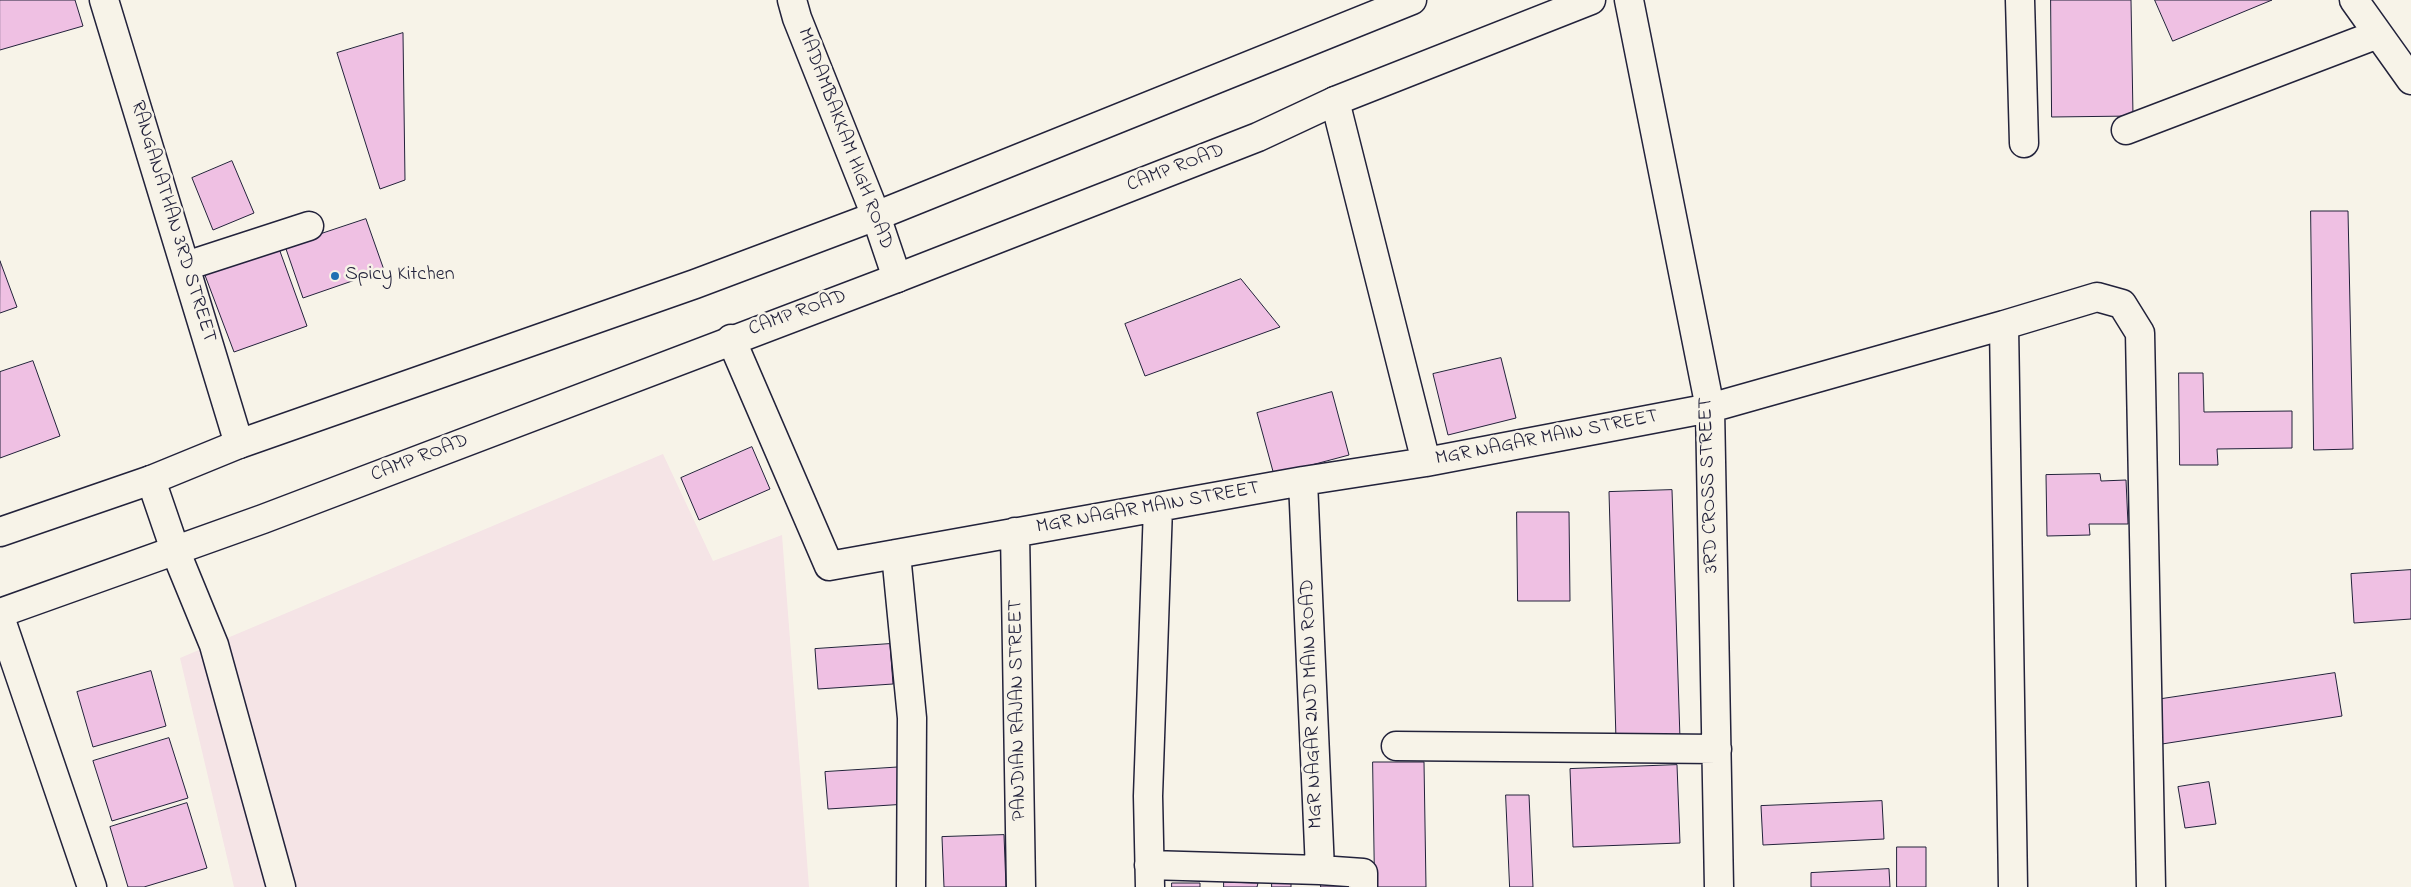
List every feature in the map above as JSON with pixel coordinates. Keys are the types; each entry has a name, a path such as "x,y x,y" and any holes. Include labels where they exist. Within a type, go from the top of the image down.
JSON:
{"street":[{"name":"RANGANATHAN 3RD STREET","path":"104,0 239,444"},
{"name":"MADAMBAKKAM HIGH ROAD","path":"792,0 797,18 876,216 897,278"},
{"path":"0,532 151,480 239,444 686,287 876,216 1412,0"},
{"name":"CAMP ROAD","path":"0,613 263,519 731,339 897,278 1258,137 1335,101 1590,0"},
{"name":"3RD CROSS STREET","path":"1629,0 1710,408 1719,887"},
{"path":"2020,0 2024,143"},
{"path":"2354,0 2411,80"},
{"path":"2126,130 2378,34"},
{"path":"1335,101 1426,462"},
{"path":"186,266 309,226"},
{"name":"MGR NAGAR MAIN STREET","path":"731,339 829,566 1303,481 1426,462 1710,408 2097,297 2122,304 2140,333 2151,887"},
{"path":"2004,325 2013,887"},
{"path":"151,480 175,550 214,645 281,887"},
{"name":"MGR NAGAR 2ND MAIN ROAD","path":"1303,481 1320,870"},
{"path":"1158,507 1148,796 1150,876 1261,878 1320,870 1363,873 1363,887"},
{"name":"PANDIAN RAJAN STREET","path":"1015,532 1022,887"},
{"path":"896,554 912,718 911,887"},
{"path":"0,617 92,887"},
{"path":"1396,746 1717,749"}],"shaded area":[{"path":"663,454 713,561 782,535 809,887 234,887 180,658"}],"building":[{"path":"0,0 75,0 83,26 0,50"},
{"path":"2051,0 2131,0 2133,116 2052,117"},
{"path":"2155,0 2272,0 2173,41"},
{"path":"403,33 405,180 380,189 337,53"},
{"path":"232,161 254,213 213,230 192,178"},
{"path":"2311,211 2348,211 2353,449 2314,450"},
{"path":"366,219 384,270 303,298 285,246"},
{"path":"277,243 307,326 234,352 203,270"},
{"path":"0,261 17,307 0,313"},
{"path":"1241,279 1280,327 1145,376 1125,324"},
{"path":"1501,358 1516,418 1448,435 1433,374"},
{"path":"33,361 60,436 0,458 0,372"},
{"path":"2179,373 2203,373 2204,412 2292,411 2292,448 2217,449 2218,465 2180,465"},
{"path":"1332,392 1349,455 1274,475 1257,413"},
{"path":"752,447 770,489 699,520 681,478"},
{"path":"2100,474 2101,481 2126,480 2128,524 2089,524 2090,535 2047,536 2046,475"},
{"path":"1672,490 1680,739 1616,740 1609,492"},
{"path":"1517,512 1569,512 1570,601 1518,601"},
{"path":"2411,570 2411,619 2354,623 2351,574"},
{"path":"890,644 893,684 818,689 815,649"},
{"path":"151,671 166,726 93,747 77,692"},
{"path":"2335,673 2342,716 2162,744 2155,700"},
{"path":"169,738 188,798 112,821 93,761"},
{"path":"1373,762 1424,762 1426,887 1375,887"},
{"path":"1677,765 1680,843 1573,847 1570,769"},
{"path":"904,767 907,804 828,809 825,772"},
{"path":"2209,782 2216,824 2185,828 2178,787"},
{"path":"1506,795 1529,795 1533,887 1510,887"},
{"path":"1882,801 1884,839 1763,845 1761,806"},
{"path":"187,803 207,868 144,887 128,887 110,827"},
{"path":"1004,835 1006,887 944,887 942,837"},
{"path":"1897,847 1926,847 1926,887 1897,887"},
{"path":"1889,869 1890,887 1811,887 1811,873"},
{"path":"1272,880 1291,881 1291,887 1272,887"},
{"path":"1224,882 1258,883 1257,887 1224,887"},
{"path":"1172,883 1200,883 1200,887 1172,887"},
{"path":"1321,883 1352,884 1352,887 1321,887"}],"place":[{"name":"Spicy Kitchen","path":"335,276"}]}
